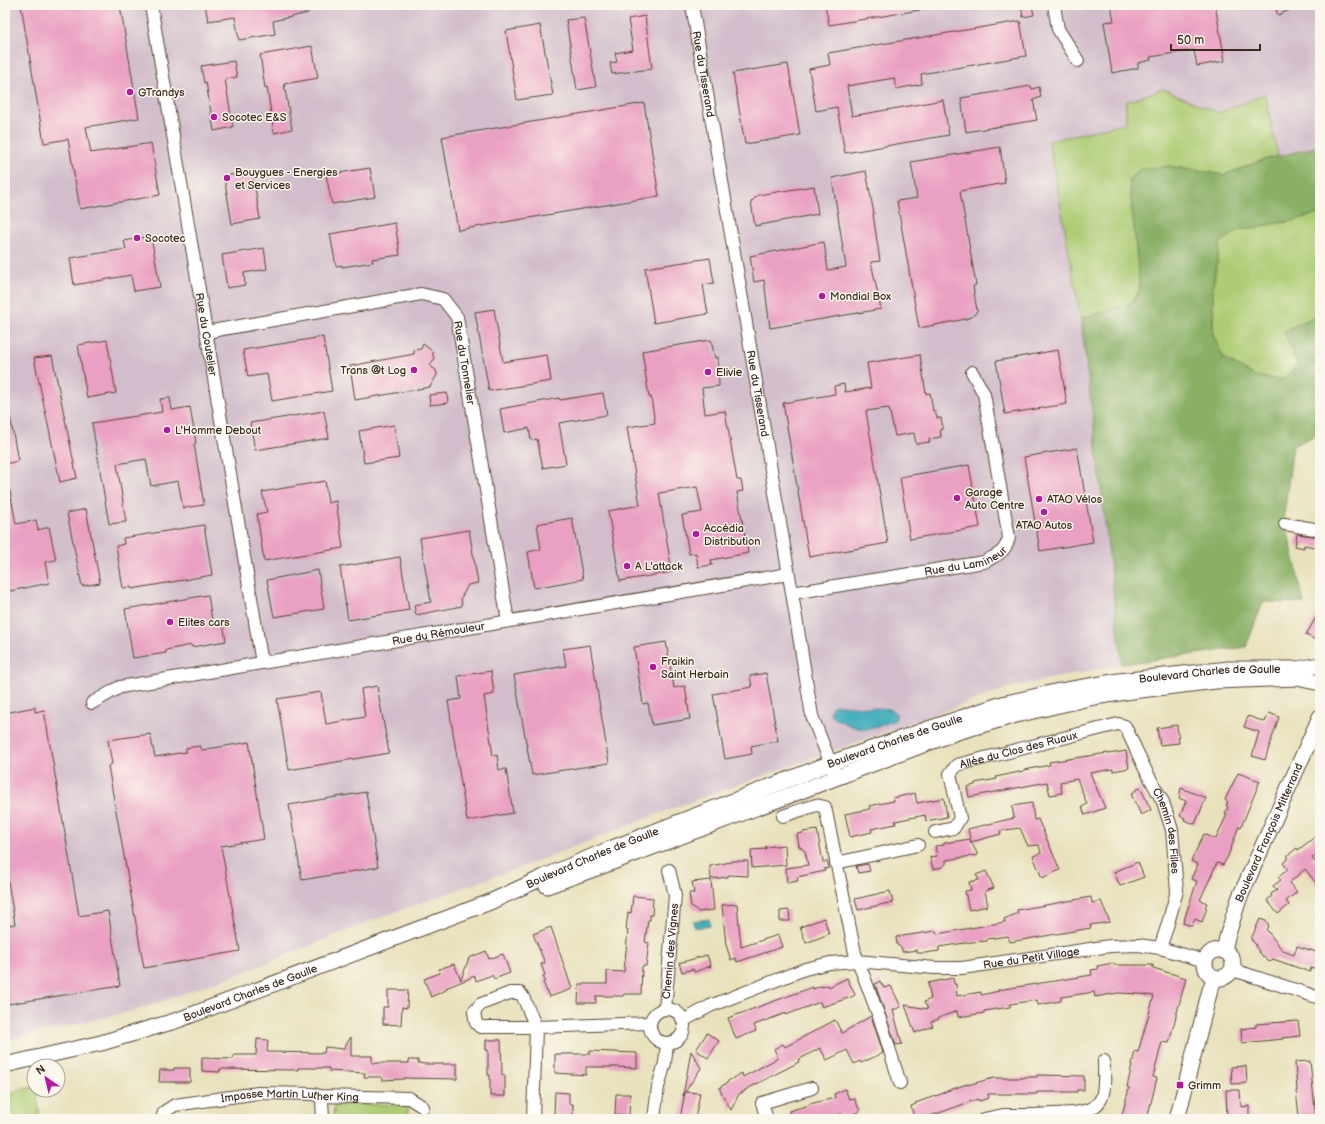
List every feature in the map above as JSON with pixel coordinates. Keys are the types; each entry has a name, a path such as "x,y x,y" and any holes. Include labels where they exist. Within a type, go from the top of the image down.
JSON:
{"street":[{"name":"Rue du Coutelier","path":"151,5 262,663"},
{"name":"Rue du Tisserand","path":"692,5 812,716 836,778"},
{"path":"1054,5 1058,28 1078,61"},
{"name":"Rue du Tonnelier","path":"206,332 421,294 443,299 457,317 508,621"},
{"name":"Rue du Lamineur","path":"792,593 984,562 1000,554 1006,548 1009,538 984,394 972,372"},
{"path":"1285,524 1320,530"},
{"name":"Rue du Rémouleur","path":"92,703 120,687 788,574"},
{"name":"Boulevard Charles de Gaulle","path":"5,1065 101,1043 178,1020 490,902 610,849 831,763 1002,704 1055,692 1119,681 1229,669 1297,669 1320,665"},
{"name":"Boulevard Charles de Gaulle","path":"490,902 540,888 598,868 957,732 1016,715 1094,697 1216,681 1297,678 1320,683"},
{"name":"Boulevard François Mitterrand","path":"1224,951 1239,898 1320,717"},
{"name":"Allée du Clos des Ruaux","path":"935,832 954,828 960,818 950,774 957,765 1118,724"},
{"name":"Chemin des Filles","path":"1118,724 1125,726 1129,733 1145,769 1163,802 1172,830 1177,891 1160,948"},
{"path":"783,816 816,805 825,808 857,962 881,1022 900,1083"},
{"path":"836,864 918,846"},
{"name":"Chemin des Vignes","path":"665,1009 675,895 669,870"},
{"name":"Rue du Petit Village","path":"683,1021 710,1006 805,969 830,963 857,962 935,968 962,968 1110,946 1138,945 1160,948 1205,960"},
{"path":"1219,950 1224,951 1231,956 1233,961 1232,970 1225,977 1215,978 1210,976 1206,972 1204,966 1205,960 1210,953 1219,950"},
{"path":"1232,970 1320,998"},
{"path":"1177,1119 1210,990 1215,978"},
{"path":"533,1119 536,1027 523,997 520,993 510,993 481,1004 474,1012 476,1023 480,1027 536,1027 650,1023"},
{"path":"660,1010 674,1010 679,1014 683,1021 683,1032 679,1038 674,1041 667,1043 662,1042 655,1038 651,1033 650,1023 655,1014 660,1010"},
{"path":"654,1119 658,1087 665,1063 667,1043"},
{"path":"984,1119 1003,1114 1074,1116 1094,1108 1101,1100 1104,1091 1104,1061"},
{"path":"767,1119 762,1103 812,1088"},
{"name":"Impasse Martin Luther King","path":"162,1119 164,1112 175,1105 258,1092 313,1094 319,1096 409,1098 423,1107"},
{"path":"319,1096 322,1100 323,1119"}],"shaded area":[{"path":"5,5 1320,5 1320,146 1278,156 1265,94 1219,113 1163,89 1126,123 1049,141 1081,319 1122,664 1011,687 676,807 527,865 381,917 260,966 141,1009 5,1041"}],"green space":[{"path":"1163,89 1219,113 1265,94 1278,156 1263,160 1224,175 1168,166 1129,179 1140,289 1132,303 1081,319 1049,141 1126,123 1126,102"},
{"path":"1320,146 1320,213 1291,221 1239,230 1220,243 1213,286 1213,335 1224,359 1255,376 1282,380 1298,365 1284,331 1320,314 1320,433 1293,446 1284,515 1304,603 1263,602 1246,647 1122,664 1081,319 1132,303 1140,289 1129,179 1140,169 1168,166 1224,175 1263,160"},
{"path":"1320,213 1320,314 1284,331 1298,365 1282,380 1255,376 1224,359 1213,335 1213,286 1220,243 1239,230 1291,221"},
{"path":"26,1088 26,1098 38,1098 40,1119 5,1119 5,1097 17,1090"},
{"path":"334,1104 408,1105 408,1119 333,1119"}],"water":[{"path":"835,705 889,709 896,713 896,719 868,729 857,728 833,717 830,712 832,707"},
{"path":"709,919 710,926 694,928 693,921"}],"building":[{"path":"21,5 120,5 139,118 86,127 91,153 151,143 160,195 80,209 68,139 44,143"},
{"path":"205,5 306,5 308,13 273,21 275,34 239,40 235,17 208,21"},
{"path":"825,5 920,5 920,10 829,25"},
{"path":"1021,5 1032,5 1034,15 1023,17"},
{"path":"1111,5 1215,5 1225,61 1197,66 1194,50 1150,57 1151,60 1138,63 1138,68 1112,73 1104,22 1114,21"},
{"path":"1274,5 1302,5 1278,15"},
{"path":"645,16 652,69 612,74 610,63 617,62 615,53 633,50 628,19"},
{"path":"584,18 596,87 577,90 566,20"},
{"path":"1020,21 1026,56 921,74 922,84 896,89 894,78 847,86 852,116 943,100 949,135 845,153 837,107 816,111 809,69 830,65 828,53"},
{"path":"540,25 553,95 517,100 506,31"},
{"path":"312,46 318,78 284,84 292,129 274,133 267,87 265,88 260,55"},
{"path":"234,61 237,77 225,79 233,127 214,131 206,82 204,83 201,66"},
{"path":"788,64 800,135 745,144 733,73"},
{"path":"1031,86 1032,89 1039,87 1041,97 1033,100 1037,120 966,132 961,98"},
{"path":"644,103 659,196 458,230 442,137"},
{"path":"1000,147 1005,183 960,191 976,285 973,286 977,311 973,316 966,319 919,328 897,201 917,198 911,162"},
{"path":"370,168 375,197 332,204 326,175"},
{"path":"866,171 874,214 880,261 871,262 881,309 770,328 764,280 754,282 750,256 824,242 828,270 846,267 832,178"},
{"path":"231,174 235,177 253,174 260,219 232,224 225,182"},
{"path":"814,186 818,214 755,226 751,202 758,195"},
{"path":"395,223 400,255 372,259 373,262 342,267 342,265 336,266 330,234"},
{"path":"151,236 160,287 134,291 131,275 74,285 70,258 126,249 124,241"},
{"path":"264,248 267,269 244,273 245,285 227,288 222,255"},
{"path":"710,258 714,283 703,285 708,314 654,323 645,268"},
{"path":"494,309 503,362 547,355 551,381 489,391 475,312"},
{"path":"323,337 332,391 272,401 267,374 248,377 243,350"},
{"path":"107,340 116,393 87,398 78,345"},
{"path":"711,340 715,358 718,357 719,386 702,388 705,414 725,411 737,480 741,480 743,491 737,492 748,553 711,560 712,565 698,567 696,553 689,554 682,515 702,512 697,487 659,493 672,572 620,581 608,511 640,505 627,427 655,423 651,397 649,397 642,351"},
{"path":"423,344 432,351 434,359 430,366 436,370 437,375 430,387 355,400 350,366 414,354 414,350 421,349"},
{"path":"1058,350 1067,404 1005,414 996,361"},
{"path":"920,355 926,394 930,393 933,411 935,411 937,418 941,418 943,429 940,429 941,437 929,439 930,442 916,444 914,433 895,436 889,408 866,411 888,543 809,557 783,403 835,394 834,386 844,384 845,392 871,388 867,363"},
{"path":"52,356 77,478 60,482 34,358"},
{"path":"447,393 448,403 430,405 429,395"},
{"path":"603,393 607,415 559,423 566,464 543,468 537,439 531,440 529,428 504,433 500,409 559,398 560,400"},
{"path":"170,398 172,410 190,407 196,443 194,444 204,505 183,508 178,481 151,486 146,459 117,464 126,522 109,524 92,423 162,412 160,399"},
{"path":"324,411 329,438 255,450 250,423"},
{"path":"5,416 10,416 18,461 5,464"},
{"path":"394,425 399,458 364,463 359,431"},
{"path":"1077,448 1093,542 1040,551 1024,457"},
{"path":"969,465 980,527 910,539 900,477"},
{"path":"325,481 328,503 336,501 343,548 264,561 257,514 267,512 262,492"},
{"path":"10,491 16,524 36,520 38,530 49,527 56,560 45,562 49,583 5,592 5,492"},
{"path":"86,509 100,583 82,586 67,513"},
{"path":"572,518 583,579 534,588 528,552 541,549 537,524"},
{"path":"204,525 212,575 132,589 131,587 123,588 116,546 124,544 123,538"},
{"path":"469,530 478,583 468,585 461,598 462,606 416,615 414,605 431,602 420,538"},
{"path":"1297,534 1320,537 1320,548 1304,545 1304,548 1295,546"},
{"path":"400,557 409,610 348,620 340,567"},
{"path":"318,570 324,609 274,617 267,580"},
{"path":"208,595 213,626 223,624 226,641 192,647 191,645 166,650 166,653 133,658 125,609"},
{"path":"1320,610 1320,642 1306,635"},
{"name":"Fraikin Saint Herbain","path":"666,642 674,688 685,686 690,719 652,725 648,703 643,704 634,647"},
{"path":"590,645 609,763 532,775 514,675 566,666 563,649"},
{"path":"491,671 494,694 484,696 493,756 497,755 499,770 506,769 513,813 467,821 448,701 461,699 458,676"},
{"path":"766,673 778,741 751,746 752,754 725,759 713,694 752,687 750,676"},
{"path":"377,686 389,753 289,770 277,699 321,692 326,724 365,717 361,689"},
{"path":"35,707 35,712 44,710 79,916 108,911 120,986 8,1004 8,1000 5,1000 5,926 15,924 5,863 5,713"},
{"path":"1269,713 1279,717 1265,760 1252,756 1259,732 1244,727 1248,716 1265,722"},
{"path":"1177,725 1179,743 1160,745 1157,728"},
{"path":"150,734 155,757 186,752 186,748 200,746 202,750 249,742 264,839 221,846 240,951 144,968 108,766 112,764 108,740"},
{"path":"1126,751 1129,768 1090,773 1105,808 1085,815 1082,807 1087,804 1077,779 1060,782 1062,793 1050,795 1047,782 969,797 967,787 975,785 975,783 997,779 996,777 1050,765 1049,762"},
{"path":"1238,773 1260,781 1241,827 1239,826 1228,856 1223,865 1217,863 1200,900 1207,903 1205,907 1207,908 1202,922 1195,919 1192,926 1183,923 1197,881 1191,879 1198,864 1191,861 1204,834 1216,839 1227,814 1225,813 1228,807 1226,805 1228,802 1225,800"},
{"path":"1140,787 1151,810 1141,815 1131,794"},
{"path":"1181,788 1206,798 1195,824 1184,820 1185,818 1180,816 1186,801 1179,798"},
{"path":"366,792 378,867 302,880 289,805"},
{"path":"915,793 917,803 944,798 947,817 926,821 925,815 895,821 896,824 871,829 872,832 850,837 845,814 870,809 869,806 894,801 893,798"},
{"path":"1032,803 1034,820 1038,819 1060,870 1042,878 1033,856 1041,853 1039,845 1028,846 1020,828 1000,831 1001,834 971,842 968,829 1014,818 1012,806"},
{"path":"817,830 823,862 827,861 829,868 824,869 825,871 797,877 798,881 787,883 786,868 808,865 805,851 799,846 797,834"},
{"path":"1320,833 1320,852 1312,858 1320,868 1320,888 1305,869 1289,883 1297,892 1286,901 1289,905 1278,914 1267,900 1272,896 1271,894 1277,890 1273,886 1281,880 1278,877 1288,870 1283,863 1289,858 1287,856 1297,848 1298,850"},
{"path":"970,839 978,855 946,860 946,864 943,867 933,869 930,857 937,856 935,846"},
{"path":"785,845 786,865 752,868 751,850"},
{"path":"731,861 748,861 748,876 728,875 728,877 711,879 710,866"},
{"path":"1138,862 1144,877 1120,886 1114,872"},
{"path":"868,864 870,871 858,873 856,866"},
{"path":"986,871 994,888 985,891 988,906 969,910 965,891 971,890 969,882 979,880 976,875"},
{"path":"711,880 714,910 699,912 691,906 689,893 694,893 692,882"},
{"path":"890,891 893,902 858,910 855,899"},
{"path":"633,896 653,898 652,915 650,915 650,920 648,920 645,942 649,943 646,966 642,966 641,994 596,996 596,1003 578,1003 579,984 607,984 607,971 624,972 628,912 631,913"},
{"path":"1091,897 1092,903 1101,901 1110,922 1090,925 1091,928 1010,942 1008,936 987,939 987,941 939,947 939,951 925,953 917,953 917,950 902,952 902,948 897,945 896,937 936,931 937,934 1005,922 1004,919 1018,913 1017,910"},
{"path":"737,904 741,947 778,935 782,947 737,962 736,958 731,960 726,945 722,905"},
{"path":"789,910 790,921 780,921 780,911"},
{"path":"824,918 829,934 806,943 800,927"},
{"path":"1260,919 1266,921 1269,926 1266,929 1283,951 1294,955 1297,946 1320,953 1320,971 1311,968 1310,972 1273,959 1269,962 1264,956 1263,957 1251,939"},
{"path":"551,927 572,989 549,997 543,982 545,981 543,976 545,975 541,964 545,963 533,934"},
{"path":"486,951 489,959 503,954 510,973 494,979 492,975 476,981 475,976 446,988 446,990 431,997 424,979 440,973 439,969 454,964 461,980 469,958"},
{"path":"707,955 711,966 694,972 693,969 682,972 679,963"},
{"path":"1113,963 1114,965 1153,965 1153,968 1186,978 1169,1043 1162,1042 1153,1077 1157,1078 1147,1119 1121,1119 1129,1088 1127,1087 1135,1051 1138,1052 1154,996 1118,993 1095,997 1094,992 1061,997 1061,1001 1038,1005 1037,1000 1010,1004 1010,1007 958,1017 957,1011 938,1018 939,1019 931,1022 933,1026 915,1033 905,1005 928,1009 924,1002 931,999 928,983 953,978 954,984 956,984 957,996 981,992 981,995 999,991 998,990 1092,975 1091,970 1098,969 1097,966"},
{"path":"847,978 855,995 822,1007 820,1002 786,1015 786,1013 754,1025 756,1031 736,1039 728,1018 813,987 813,989 828,985 829,987"},
{"path":"880,981 884,988 891,986 901,1007 893,1010 902,1044 896,1045 875,984"},
{"path":"388,990 408,990 407,1008 402,1007 401,1025 383,1024 383,1007 388,1007"},
{"path":"871,1016 883,1053 861,1063 860,1061 854,1064 847,1050 827,1060 820,1048 798,1060 799,1062 739,1094 731,1110 720,1090 720,1087 742,1073 743,1077 778,1058 774,1049 783,1044 785,1047 835,1020 842,1033"},
{"path":"1298,1021 1300,1036 1242,1043 1241,1029 1256,1027 1256,1024"},
{"path":"707,1033 719,1041 708,1058 696,1050"},
{"path":"351,1037 351,1056 372,1056 372,1063 409,1063 409,1060 418,1060 418,1063 425,1064 457,1064 457,1079 404,1078 382,1080 382,1077 364,1077 365,1073 329,1071 329,1068 298,1068 298,1070 220,1069 220,1072 202,1071 202,1058 233,1059 234,1055 256,1055 257,1039 268,1040 267,1052 324,1053 325,1047 343,1049"},
{"path":"486,1040 501,1040 502,1075 505,1075 505,1096 490,1096 490,1075 488,1075 488,1050 486,1050"},
{"path":"590,1051 637,1053 637,1068 586,1067 586,1075 555,1073 555,1054 590,1054"},
{"path":"691,1051 701,1068 683,1096"},
{"path":"1310,1061 1316,1119 1301,1119 1299,1116 1296,1091 1295,1062"},
{"path":"1246,1066 1247,1083 1232,1084 1231,1067"},
{"path":"174,1068 190,1068 190,1082 159,1082 160,1070 174,1070"},
{"path":"1037,1075 1084,1076 1084,1090 1077,1090 1077,1092 1037,1092 1037,1094 988,1094 989,1098 979,1101 978,1099 922,1119 919,1116 914,1118 911,1106 944,1092 967,1084 994,1078 1023,1078 1037,1077"},
{"path":"845,1089 849,1099 854,1098 860,1111 844,1118 842,1114 823,1119 791,1119 789,1111 809,1104 835,1098 834,1094"},
{"path":"1226,1090 1240,1090 1241,1107 1249,1106 1249,1119 1227,1119"},
{"path":"555,1092 569,1093 569,1104 573,1104 573,1119 557,1119 557,1114 554,1114"},
{"path":"685,1092 700,1093 695,1119 680,1119"},
{"path":"616,1094 630,1094 629,1115 615,1115"}],"place":[{"name":"GTrandys","path":"130,92"},
{"name":"Socotec E&S","path":"214,117"},
{"name":"Bouygues - Energies et Services","path":"227,178"},
{"name":"Socotec","path":"137,238"},
{"name":"Mondial Box","path":"822,296"},
{"name":"Trans @t Log","path":"414,370"},
{"name":"Elivie","path":"708,372"},
{"name":"L'Homme Debout","path":"167,430"},
{"name":"Garage Auto Centre","path":"957,498"},
{"name":"ATAO Vélos","path":"1039,499"},
{"name":"ATAO Autos","path":"1044,512"},
{"name":"Accédia Distribution","path":"696,534"},
{"name":"A L'attack","path":"627,566"},
{"name":"Elites cars","path":"170,622"},
{"name":"Fraikin Saint Herbain","path":"653,667"},
{"name":"Grimm","path":"1180,1085"}]}
